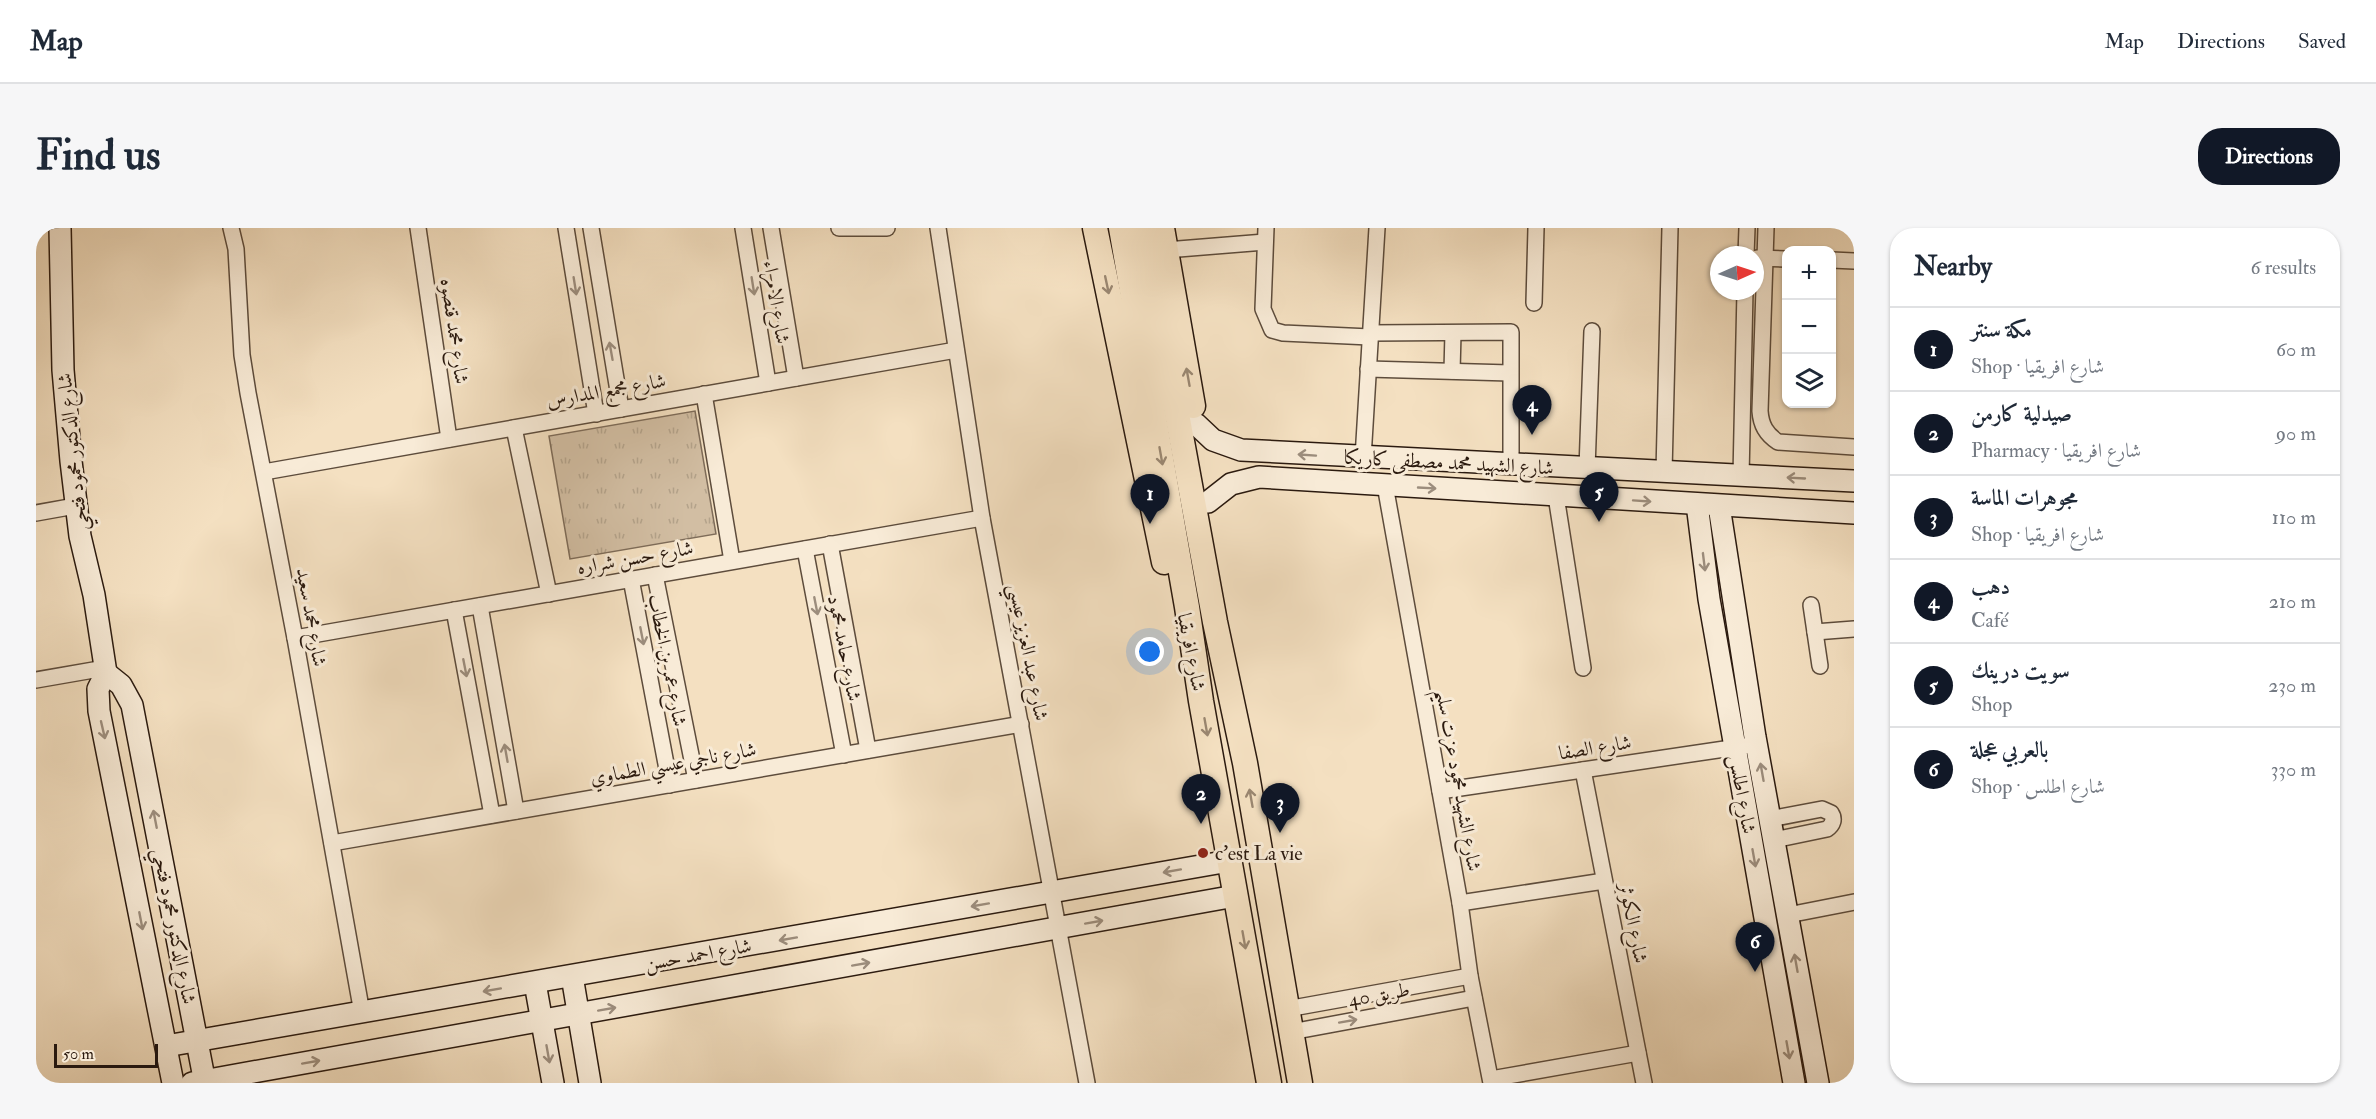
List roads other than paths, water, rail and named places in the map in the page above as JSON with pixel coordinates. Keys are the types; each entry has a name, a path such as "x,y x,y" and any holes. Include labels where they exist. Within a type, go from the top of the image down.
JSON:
{"main road":[{"name":"شارع افريقيا","path":"1095,228 1170,590 1174,597 1188,607 1229,861 1269,1083"},
{"path":"1121,228 1140,272 1215,620"},
{"path":"1143,228 1140,272 1188,607"},
{"name":"شارع افريقيا","path":"1164,239 1224,584 1223,602 1215,620 1245,763 1300,1083"}],"street":[{"name":"شارع الدكتور محمود فتحي","path":"60,228 63,370 75,506 94,595 105,670 98,689 99,711 173,1083"},
{"name":"شارع محمد سعيد","path":"231,228 236,249 242,355 362,1013"},
{"name":"شارع محمد قنصوه","path":"418,228 449,439"},
{"path":"566,228 596,414"},
{"path":"591,228 621,409"},
{"name":"شارع الامراء","path":"743,228 768,383"},
{"name":"شارع الامراء","path":"771,228 796,378"},
{"path":"839,228 887,228"},
{"name":"شارع عبد العزيز عيسي","path":"938,228 982,518 1087,1083"},
{"path":"1363,458 1377,228"},
{"path":"1534,303 1536,228"},
{"path":"1664,472 1670,228"},
{"path":"1746,246 1747,228"},
{"path":"1762,246 1766,228"},
{"path":"1164,239 1266,235 1263,309 1272,330 1283,333 1370,335 1511,332 1511,465"},
{"path":"1764,258 1782,259"},
{"path":"1836,260 1854,261"},
{"path":"1741,476 1745,300"},
{"path":"1760,300 1760,418 1763,426 1778,442 1854,447"},
{"path":"1587,468 1592,331"},
{"path":"1452,371 1453,333"},
{"name":"شارع مجمع المدارس","path":"264,472 956,350"},
{"path":"1368,369 1510,373"},
{"path":"704,394 732,561"},
{"name":"شارع الشهيد محمد مصطفى كاريكا","path":"1196,424 1212,440 1241,450 1363,458 1854,481"},
{"path":"514,428 549,594"},
{"path":"1240,480 1237,462 1241,450"},
{"name":"شارع الشهيد محمد مصطفى كاريكا","path":"1208,502 1223,488 1240,480 1259,477 1854,513"},
{"name":"شارع الشهيد محمود عزت سليم","path":"1385,485 1460,903 1470,976 1491,1081"},
{"path":"1556,496 1583,668"},
{"name":"شارع اطلس","path":"1697,504 1709,599 1794,1083"},
{"path":"36,513 75,506"},
{"name":"شارع اطلس","path":"1719,506 1757,744 1818,1083"},
{"name":"شارع حسن شراره","path":"295,638 982,518"},
{"name":"شارع حامد محمود","path":"830,544 868,750"},
{"name":"شارع حامد محمود","path":"805,549 844,755"},
{"name":"شارع عمر بن الخطاب","path":"655,575 696,780"},
{"name":"شارع عمر بن الخطاب","path":"631,579 670,784"},
{"path":"1811,605 1820,666"},
{"path":"480,606 516,811"},
{"path":"454,610 492,815"},
{"path":"1815,632 1854,629"},
{"name":"شارع الدكتور محمود فتحي","path":"105,670 122,685 132,705 197,1041 200,1082"},
{"path":"36,680 105,670"},
{"name":"شارع ناجي عيسي الطماوي","path":"332,843 1021,724"},
{"name":"شارع الصفا","path":"1440,791 1757,744"},
{"name":"شارع الكوثر","path":"1584,770 1644,1083"},
{"path":"1770,819 1822,809 1831,813 1833,819 1832,825 1827,829 1774,840"},
{"name":"شارع احمد حسن","path":"166,1046 1229,861"},
{"path":"1460,903 1604,881"},
{"name":"شارع احمد حسن","path":"200,1082 1236,896"},
{"path":"1788,915 1854,902"},
{"path":"572,976 590,1083"},
{"name":"طريق 40","path":"1289,1020 1470,976"},
{"path":"535,983 553,1083"},
{"name":"طريق 40","path":"1289,1020 1474,998"},
{"path":"1491,1081 1638,1053"}],"place":[{"name":"دهب","path":"1532,435"},
{"name":"سويت درينك","path":"1599,522"},
{"name":"مكة سنتر","path":"1150,524"},
{"name":"صيدلية كارمن","path":"1201,824"},
{"name":"مجوهرات الماسة","path":"1280,833"},
{"name":"c'est La vie","path":"1203,853"},
{"name":"بالعربي عجلة","path":"1755,972"}]}
